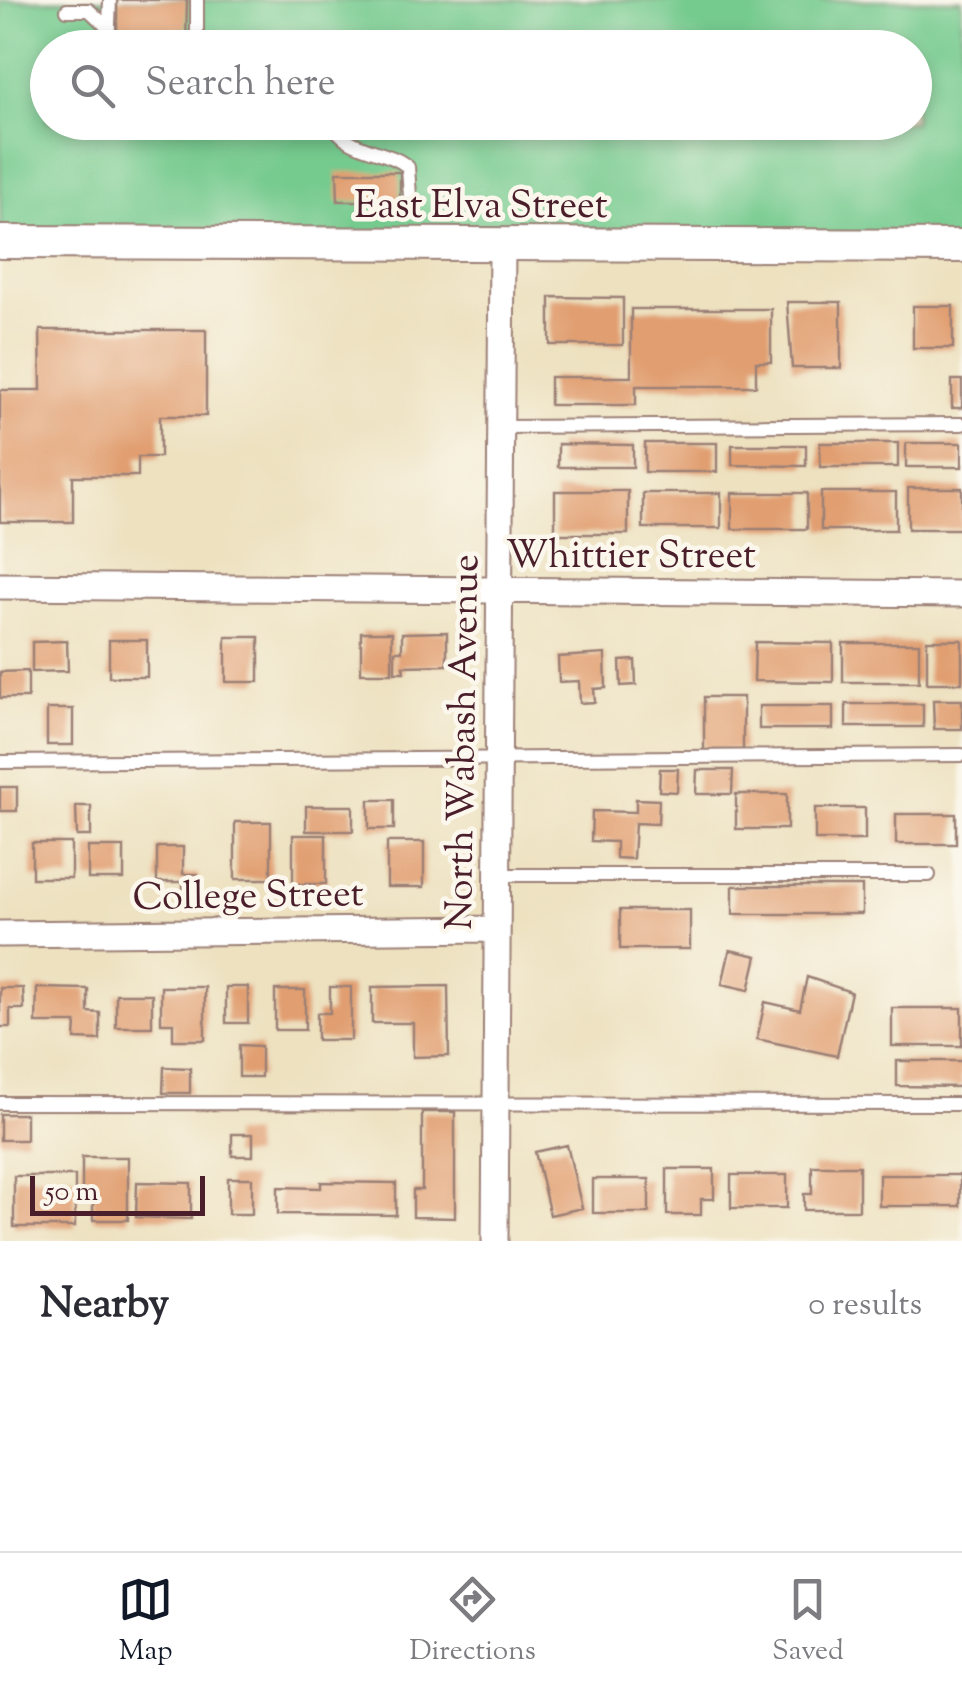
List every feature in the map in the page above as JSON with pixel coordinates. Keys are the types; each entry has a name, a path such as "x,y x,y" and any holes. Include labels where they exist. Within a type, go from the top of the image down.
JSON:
{"street":[{"name":"East Elva Street","path":"0,242 962,246"},
{"name":"North Wabash Avenue","path":"495,1241 502,244"},
{"name":"Whittier Street","path":"0,586 962,594"},
{"name":"College Street","path":"0,934 496,929"}],"lane":[{"path":"106,30 110,0"},
{"path":"197,0 197,30"},
{"path":"67,10 89,10 106,26"},
{"path":"347,140 396,157 408,167 410,196"},
{"path":"501,427 962,424"},
{"path":"0,762 962,756"},
{"path":"496,875 929,875"},
{"path":"0,1103 962,1104"}],"green space":[{"path":"0,0 962,0 962,245 0,241"}],"building":[{"path":"117,0 187,0 186,30 117,30"},
{"path":"337,172 400,172 400,201 338,201"},
{"path":"550,297 623,298 623,345 550,345"},
{"path":"787,302 841,302 841,368 792,368"},
{"path":"913,306 953,306 953,348 913,348"},
{"path":"631,309 771,309 771,362 756,362 756,386 636,386 636,405 550,405 550,377 631,377"},
{"path":"40,330 206,330 206,416 160,416 160,457 138,457 138,476 73,476 73,522 0,522 0,390 41,390"},
{"path":"952,380 962,380 962,408 952,408"},
{"path":"645,443 717,443 717,472 645,472"},
{"path":"820,443 898,443 898,467 820,467"},
{"path":"906,443 962,443 962,467 906,467"},
{"path":"558,444 633,445 633,467 558,467"},
{"path":"732,445 806,445 806,466 732,465"},
{"path":"908,488 962,488 962,529 908,529"},
{"path":"555,491 628,491 628,534 555,534"},
{"path":"821,492 896,492 896,530 821,530"},
{"path":"643,493 721,493 721,528 643,528"},
{"path":"732,493 807,493 807,529 732,529"},
{"path":"361,632 392,632 392,673 361,673"},
{"path":"447,632 447,665 403,666 404,672 395,672 395,651 402,651 402,633"},
{"path":"226,637 259,637 259,682 226,682"},
{"path":"109,640 147,640 147,677 109,677"},
{"path":"927,640 962,640 962,683 927,683"},
{"path":"67,641 68,671 32,672 32,642"},
{"path":"755,642 833,643 833,682 754,681"},
{"path":"843,643 919,643 919,682 843,682"},
{"path":"605,654 606,688 594,689 595,702 580,703 579,681 559,682 558,657"},
{"path":"635,660 636,685 621,686 620,661"},
{"path":"28,671 28,698 0,698 0,672"},
{"path":"704,697 743,697 743,750 704,750"},
{"path":"933,700 962,700 962,729 934,729"},
{"path":"846,704 923,704 923,727 846,727"},
{"path":"759,706 833,706 833,729 759,729"},
{"path":"47,709 73,709 73,745 47,745"},
{"path":"660,769 678,769 677,792 659,791"},
{"path":"697,770 733,770 732,794 696,794"},
{"path":"0,787 17,787 17,811 0,811"},
{"path":"736,794 787,794 787,829 736,829"},
{"path":"636,799 659,800 658,824 635,823 633,859 616,858 616,842 591,841 592,811 636,812"},
{"path":"369,800 394,800 394,829 369,829"},
{"path":"76,806 91,806 91,836 77,836"},
{"path":"306,806 353,806 353,831 306,831"},
{"path":"815,808 865,808 865,840 815,840"},
{"path":"896,814 956,814 956,844 896,844"},
{"path":"235,822 271,822 271,879 235,879"},
{"path":"293,835 326,835 326,884 293,884"},
{"path":"387,842 424,842 424,887 387,887"},
{"path":"32,843 71,843 71,878 32,878"},
{"path":"88,847 124,847 124,879 88,879"},
{"path":"157,847 183,847 183,874 198,874 198,894 183,894 183,882 157,882"},
{"path":"733,886 862,886 862,914 733,914"},
{"path":"620,910 690,910 690,949 620,949"},
{"path":"730,950 757,956 749,990 722,984"},
{"path":"807,977 851,992 837,1056 757,1039 765,1002 800,1010"},
{"path":"448,986 449,1056 413,1057 413,1023 372,1023 372,987"},
{"path":"161,987 205,987 205,1040 173,1040 173,1023 161,1023"},
{"path":"226,987 248,987 248,1023 226,1023"},
{"path":"330,987 351,987 351,1040 317,1040 317,1013 330,1013"},
{"path":"0,988 23,988 24,1009 10,1009 10,1027 0,1027"},
{"path":"37,988 88,989 88,1012 100,1013 100,1040 75,1039 76,1023 36,1023"},
{"path":"275,990 305,990 305,1030 275,1030"},
{"path":"116,994 152,994 152,1027 116,1027"},
{"path":"892,1008 962,1008 962,1046 892,1046"},
{"path":"239,1045 261,1046 261,1077 239,1077"},
{"path":"897,1061 962,1061 962,1087 897,1086"},
{"path":"164,1067 190,1068 190,1093 163,1093"},
{"path":"422,1112 455,1112 455,1218 413,1217 413,1190 422,1190"},
{"path":"0,1114 26,1114 26,1140 0,1140"},
{"path":"232,1134 253,1134 253,1156 232,1156"},
{"path":"567,1145 582,1208 550,1215 535,1152"},
{"path":"82,1157 128,1157 128,1220 93,1220 93,1193 82,1193"},
{"path":"812,1166 859,1166 859,1210 804,1210 804,1194 812,1194"},
{"path":"667,1169 714,1169 714,1199 701,1199 701,1215 667,1215"},
{"path":"731,1175 787,1175 787,1208 731,1208"},
{"path":"879,1175 960,1175 960,1206 879,1206"},
{"path":"14,1176 75,1176 75,1227 14,1227"},
{"path":"228,1178 252,1178 252,1214 228,1214"},
{"path":"593,1179 649,1179 649,1213 593,1213"},
{"path":"137,1182 191,1183 191,1219 136,1217"},
{"path":"321,1182 396,1183 396,1215 278,1214 278,1187 321,1188"}]}
